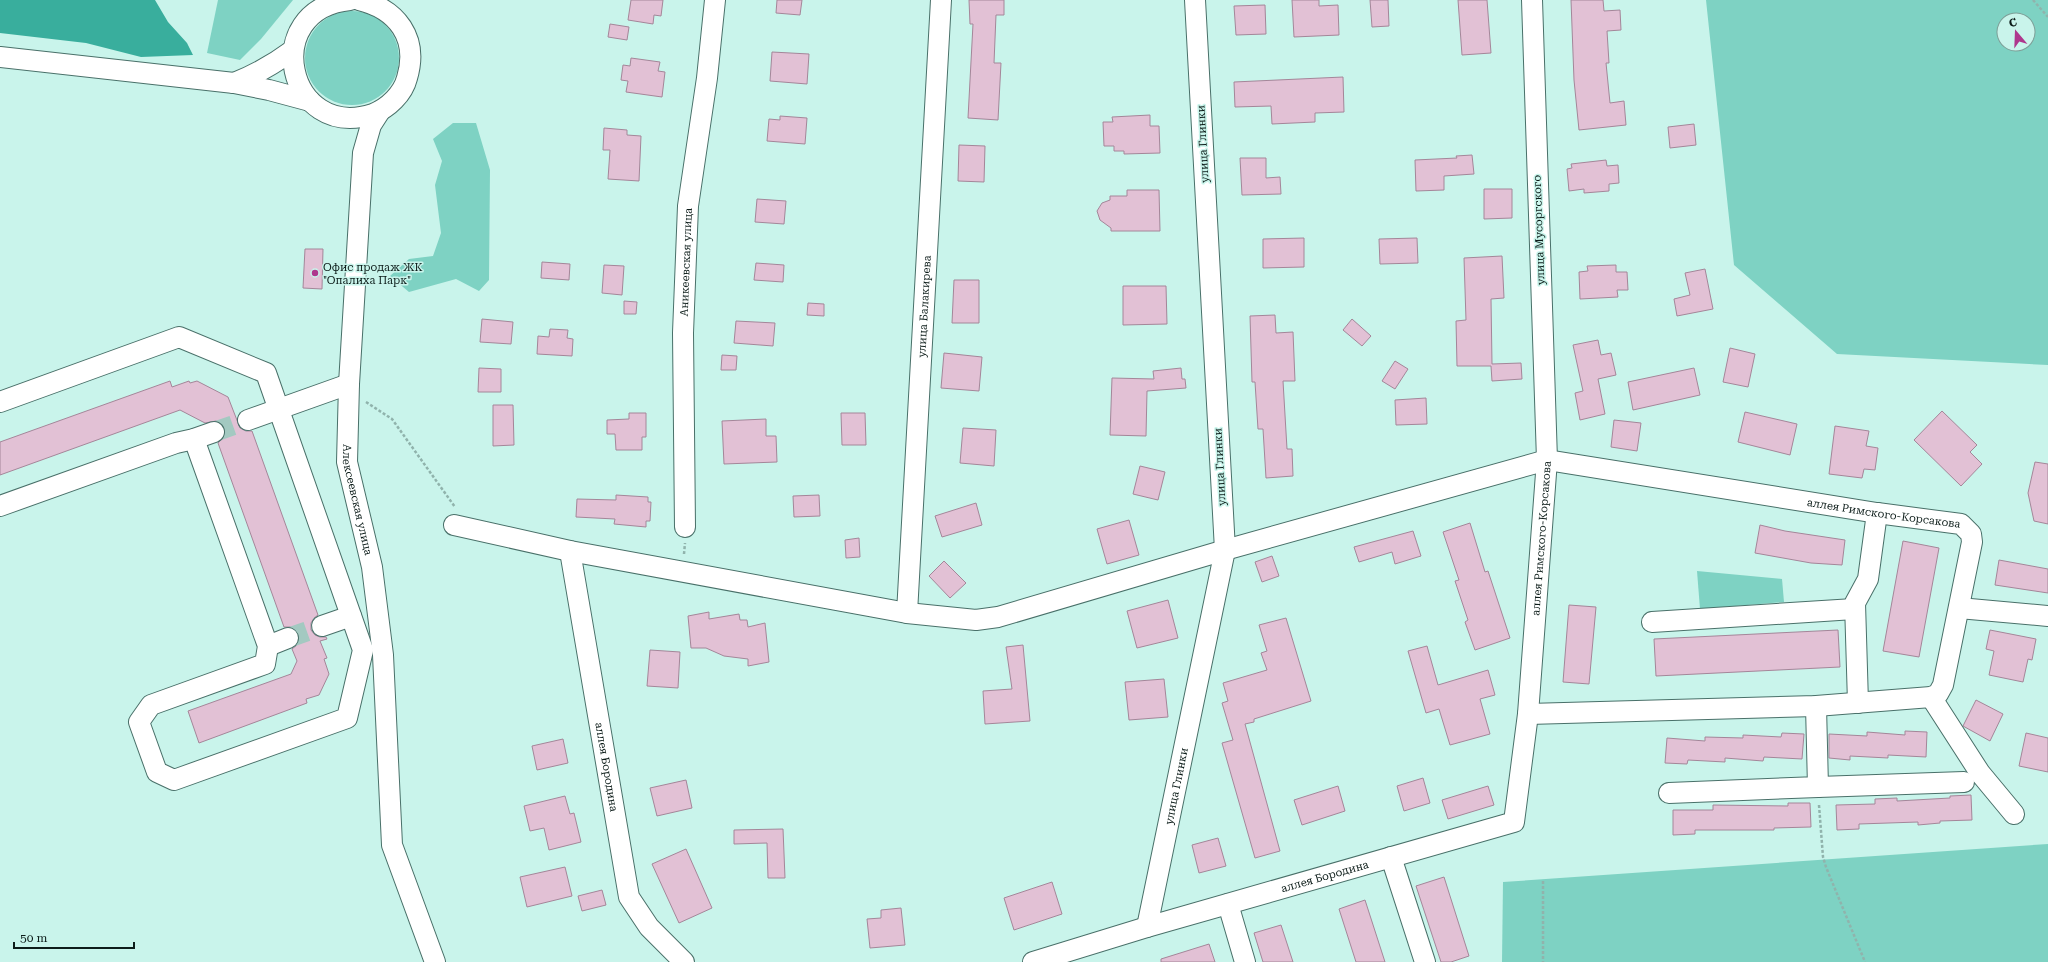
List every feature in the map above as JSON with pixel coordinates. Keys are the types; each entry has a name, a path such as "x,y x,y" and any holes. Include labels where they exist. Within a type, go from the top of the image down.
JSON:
{"street":[{"path":"310,101 297,80 293,68 293,50 298,34 308,19 321,8 342,0"},
{"path":"358,0 374,4 391,14 403,28"},
{"path":"0,57 234,83 269,90 310,101 325,112 343,118 361,117 380,111 395,100 406,84 411,65 410,46 393,5 393,0"},
{"name":"Аникеевская улица","path":"685,527 683,333 688,206 707,78 715,0"},
{"name":"улица Балакирева","path":"907,614 941,0"},
{"name":"улица Глинки","path":"1147,927 1225,550 1195,0"},
{"name":"улица Мусоргского","path":"1532,0 1547,460"},
{"path":"234,83 254,75 278,62 293,50"},
{"name":"Алексеевская улица","path":"380,111 371,125 362,153 348,387 347,462 372,567 383,655 392,845 435,962"},
{"name":"Алексеевская улица","path":"331,114 345,125 356,139 362,153"},
{"path":"0,402 179,337 266,373 363,650 347,718 174,780 157,772 139,722 151,705 265,664 268,646 194,439"},
{"path":"248,420 348,387"},
{"path":"0,506 176,443 214,432"},
{"path":"455,517 570,552 907,614 963,619 998,617 1225,550 1547,460"},
{"name":"аллея Римского-Корсакова","path":"1528,714 1547,460 1877,513 1961,524 1967,528 1971,534 1972,542 1943,685 1938,694 1931,697"},
{"path":"1858,703 1854,609 1855,603 1868,579 1877,513"},
{"name":"аллея Бородина","path":"570,552 629,897 649,927 684,962"},
{"path":"1959,608 2048,616"},
{"path":"1652,622 1854,609"},
{"path":"322,626 351,616"},
{"path":"268,646 288,638"},
{"path":"1528,714 1816,706 1931,697 1980,773 2014,814"},
{"path":"1816,706 1818,787"},
{"name":"аллея Бородина","path":"1033,962 1147,927 1514,822 1528,714"},
{"path":"1669,793 1964,782"},
{"path":"1391,857 1425,962"},
{"path":"1228,904 1245,962"}],"path":[{"path":"2033,0 2048,16"},
{"path":"348,387 392,419 455,517"},
{"path":"683,573 685,527"},
{"path":"1818,787 1823,857 1865,962"},
{"path":"1543,881 1543,962"}],"shaded area":[{"path":"0,0 155,0 168,22 187,43 193,55 141,57 86,43 0,33"},
{"path":"218,0 293,0 261,39 240,60 207,53"},
{"path":"1706,0 2048,0 2048,365 1837,354 1734,265"},
{"path":"352,11 370,15 385,25 395,40 399,58 395,76 385,91 370,101 352,105 334,101 319,91 309,76 305,58 309,40 319,25 334,15"},
{"path":"453,123 476,123 490,170 489,280 479,291 456,279 409,292 390,276 409,259 433,256 441,233 435,185 442,161 433,139"},
{"path":"1697,571 1782,579 1784,602 1700,609"},
{"path":"2048,844 2048,962 1502,962 1503,882"}],"building":[{"path":"631,0 663,0 661,16 654,15 653,24 628,20"},
{"path":"777,0 802,0 800,15 776,13"},
{"path":"969,0 1004,0 1004,15 996,15 994,63 1001,63 998,120 968,118 973,24 970,24"},
{"path":"1292,0 1319,0 1319,6 1338,5 1339,35 1294,37"},
{"path":"1370,0 1388,0 1389,26 1372,27"},
{"path":"1458,0 1487,0 1491,53 1462,55"},
{"path":"1571,0 1603,0 1604,11 1620,10 1621,30 1607,31 1609,63 1606,63 1610,103 1624,101 1626,125 1579,130 1574,80"},
{"path":"1265,5 1266,34 1236,35 1234,6"},
{"path":"610,24 629,27 627,40 608,37"},
{"path":"772,52 809,54 807,84 770,81"},
{"path":"631,58 660,62 658,71 665,72 662,97 626,92 628,81 621,80 623,65 630,66"},
{"path":"1343,77 1344,112 1315,113 1315,122 1272,124 1271,106 1235,107 1234,82"},
{"path":"1150,115 1150,126 1159,126 1160,153 1124,154 1124,151 1114,151 1114,146 1104,146 1103,122 1113,122 1112,117"},
{"path":"780,116 807,118 805,144 767,141 769,119 780,120"},
{"path":"1694,124 1696,145 1670,148 1668,127"},
{"path":"604,128 627,130 627,135 641,136 639,181 608,179 610,150 603,150"},
{"path":"959,145 985,146 984,182 958,181"},
{"path":"1472,155 1474,174 1444,176 1444,190 1416,191 1415,160 1457,158 1456,156"},
{"path":"1240,158 1266,158 1266,178 1280,177 1281,194 1242,195"},
{"path":"1606,160 1607,166 1618,165 1619,183 1609,184 1609,191 1584,193 1584,189 1569,191 1567,169 1572,168 1571,164"},
{"path":"1484,189 1512,189 1512,218 1484,219"},
{"path":"1127,190 1159,190 1160,231 1111,231 1111,228 1100,220 1097,211 1102,203 1110,200 1110,196 1127,196"},
{"path":"757,199 786,201 784,224 755,222"},
{"path":"1304,238 1304,267 1263,268 1263,239"},
{"path":"1417,238 1418,263 1380,264 1379,239"},
{"path":"305,249 323,249 322,289 303,288"},
{"path":"1502,256 1504,298 1491,299 1492,364 1521,363 1522,379 1492,381 1491,366 1457,366 1456,321 1466,320 1464,258"},
{"path":"542,262 570,264 569,280 541,278"},
{"path":"756,263 784,265 783,282 754,280"},
{"path":"604,265 624,266 622,295 602,293"},
{"path":"1616,265 1616,272 1627,272 1628,290 1617,290 1618,297 1580,299 1579,272 1588,271 1587,266"},
{"path":"1705,269 1713,309 1677,316 1674,299 1690,295 1685,273"},
{"path":"954,280 979,280 979,323 952,323"},
{"path":"1123,286 1166,286 1167,324 1123,325"},
{"path":"624,301 637,302 636,314 624,314"},
{"path":"808,303 824,304 824,316 807,315"},
{"path":"1275,315 1276,333 1293,332 1295,381 1283,381 1287,449 1292,449 1293,476 1266,478 1263,429 1258,429 1255,382 1252,382 1250,316"},
{"path":"482,319 513,322 511,344 480,342"},
{"path":"1352,319 1371,336 1362,346 1343,330"},
{"path":"736,321 775,323 773,346 734,343"},
{"path":"550,329 568,330 567,338 573,339 572,356 537,354 538,336 549,337"},
{"path":"1598,340 1601,355 1611,353 1616,375 1598,379 1605,414 1580,420 1575,393 1583,391 1573,345"},
{"path":"1730,348 1755,354 1748,387 1723,382"},
{"path":"944,353 982,357 979,391 941,388"},
{"path":"722,355 737,356 736,370 721,370"},
{"path":"1395,361 1408,369 1395,389 1382,381"},
{"path":"479,368 501,369 501,392 478,392"},
{"path":"1181,368 1182,379 1185,379 1186,388 1147,391 1146,436 1110,435 1112,378 1154,379 1153,371"},
{"path":"1694,368 1700,395 1633,410 1628,382"},
{"path":"170,381 172,387 189,381 190,383 197,381 228,397 240,428 246,431 252,431 318,615 311,623 311,630 315,635 326,637 327,639 320,641 327,658 324,659 329,674 319,695 306,699 307,703 199,743 188,711 291,674 297,661 292,649 297,645 299,639 295,629 284,627 218,443 225,435 225,429 222,424 216,421 205,423 180,410 0,475 0,442"},
{"path":"1426,398 1427,424 1396,425 1395,400"},
{"path":"493,405 513,405 514,445 493,446"},
{"path":"1942,411 1977,445 1970,452 1982,464 1961,486 1914,440"},
{"path":"1745,412 1797,424 1790,455 1738,442"},
{"path":"629,413 646,413 646,437 642,437 642,450 616,450 615,434 607,434 607,420 629,419"},
{"path":"841,413 865,413 866,445 842,445"},
{"path":"766,419 766,436 776,436 777,462 724,464 722,421"},
{"path":"1614,420 1641,423 1637,451 1611,447"},
{"path":"1835,426 1869,431 1866,446 1878,448 1875,470 1864,469 1862,478 1829,474"},
{"path":"963,428 996,430 994,466 960,463"},
{"path":"2035,462 2048,464 2048,524 2034,521 2028,493"},
{"path":"1140,466 1165,472 1158,500 1133,494"},
{"path":"616,495 648,497 648,502 651,502 650,521 646,521 646,527 614,524 615,519 576,517 577,499 616,500"},
{"path":"819,495 820,516 794,517 793,496"},
{"path":"976,503 982,525 942,537 935,516"},
{"path":"1129,520 1139,555 1107,564 1097,529"},
{"path":"1470,523 1485,572 1488,571 1510,638 1475,650 1465,622 1468,620 1455,581 1459,580 1443,532"},
{"path":"1760,525 1785,531 1845,540 1842,565 1811,563 1755,553"},
{"path":"1413,531 1421,556 1395,564 1392,552 1359,562 1354,547"},
{"path":"859,538 860,557 846,558 845,540"},
{"path":"1903,541 1939,548 1919,657 1883,651"},
{"path":"1272,556 1279,576 1262,582 1255,562"},
{"path":"1999,560 2048,569 2048,593 1995,585"},
{"path":"944,561 966,583 950,598 929,576"},
{"path":"1168,600 1178,638 1137,648 1127,611"},
{"path":"1569,605 1596,607 1589,684 1563,682"},
{"path":"709,612 709,619 739,614 740,620 747,620 748,627 765,623 769,662 748,666 748,659 724,656 706,648 691,648 688,616"},
{"path":"1286,618 1311,701 1254,719 1254,722 1245,724 1280,851 1255,858 1222,743 1233,740 1222,703 1228,701 1223,683 1267,670 1261,653 1267,651 1259,625"},
{"path":"1838,630 1840,667 1656,676 1654,639"},
{"path":"1990,630 2036,639 2032,660 2028,659 2023,682 1989,675 1994,651 1986,649"},
{"path":"1023,645 1030,721 985,724 983,691 1012,689 1006,647"},
{"path":"1427,646 1438,685 1488,670 1495,695 1480,699 1490,734 1450,745 1439,709 1426,713 1408,651"},
{"path":"650,650 680,652 678,688 647,686"},
{"path":"1164,679 1168,717 1129,720 1125,682"},
{"path":"1976,700 2003,714 1990,741 1963,726"},
{"path":"1905,731 1927,732 1926,757 1888,755 1888,758 1850,756 1850,760 1829,758 1829,734 1867,736 1867,732 1905,735"},
{"path":"1782,733 1804,734 1802,759 1764,757 1763,761 1725,758 1725,762 1688,760 1687,764 1665,763 1667,738 1705,741 1705,737 1743,738 1743,735 1781,737"},
{"path":"2026,733 2048,738 2048,772 2019,766"},
{"path":"563,739 568,763 537,770 532,746"},
{"path":"1423,778 1430,803 1404,811 1397,786"},
{"path":"686,780 692,808 657,816 650,788"},
{"path":"1338,786 1345,811 1302,825 1294,800"},
{"path":"1488,786 1494,805 1448,819 1442,800"},
{"path":"1971,795 1972,820 1940,821 1940,823 1918,825 1918,822 1859,824 1859,829 1837,830 1836,805 1875,804 1875,799 1897,798 1897,801 1950,798 1950,796"},
{"path":"565,796 570,814 574,813 581,842 549,850 544,828 530,831 524,806"},
{"path":"1788,803 1810,803 1811,827 1774,828 1774,830 1695,830 1695,834 1673,835 1673,810 1713,810 1713,805 1788,806"},
{"path":"783,829 785,878 768,878 767,843 734,844 734,830"},
{"path":"1218,838 1226,866 1199,873 1192,845"},
{"path":"686,849 712,908 679,923 652,864"},
{"path":"565,867 572,896 527,907 520,877"},
{"path":"1444,877 1469,956 1451,962 1441,962 1416,886"},
{"path":"1052,882 1062,914 1014,930 1004,898"},
{"path":"602,890 606,905 582,911 578,896"},
{"path":"1365,900 1385,962 1356,962 1339,909"},
{"path":"901,908 905,945 870,948 867,919 881,918 881,910"},
{"path":"1281,925 1293,962 1263,962 1254,933"},
{"path":"1209,944 1215,962 1161,962 1161,959"}],"tunnel":[{"path":"214,432 248,420"},
{"path":"288,638 322,626"}],"place":[{"name":"Офис продаж ЖК \"Опалиха Парк\"","path":"315,273"}]}
